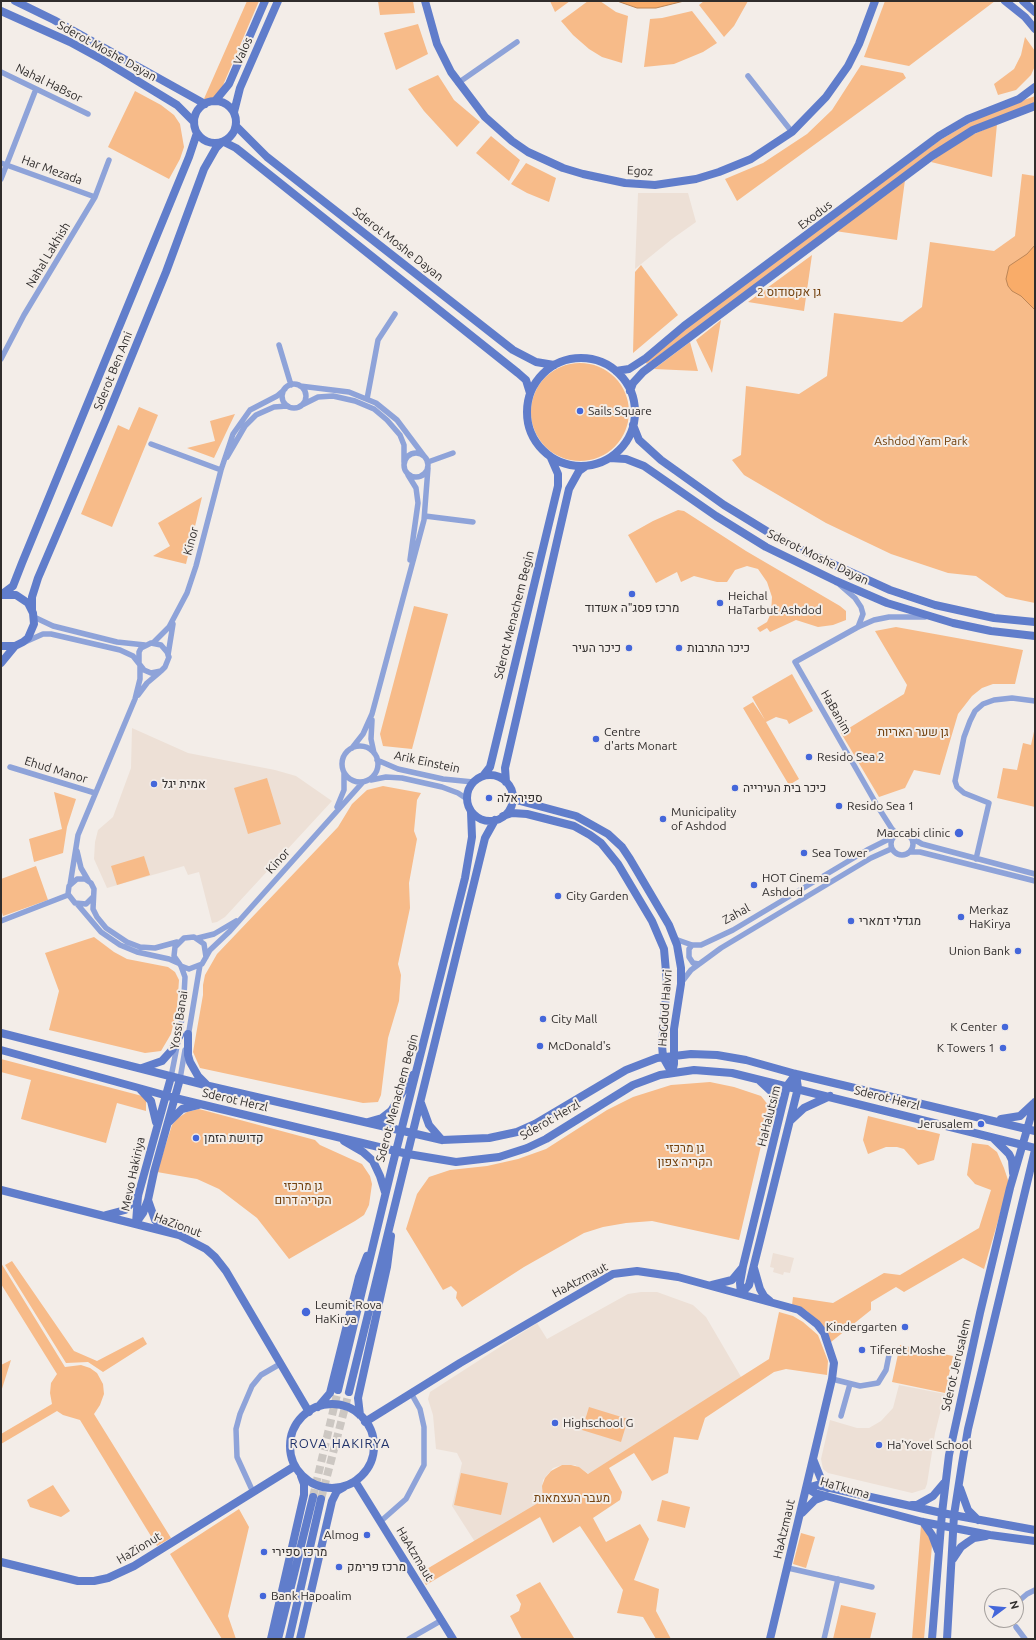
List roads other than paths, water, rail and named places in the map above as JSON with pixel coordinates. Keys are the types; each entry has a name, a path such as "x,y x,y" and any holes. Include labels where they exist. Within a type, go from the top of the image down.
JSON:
{"main road":[{"name":"Sderot Moshe Dayan","path":"15,1 54,20 205,104"},
{"name":"Valos","path":"215,101 229,84 265,1"},
{"name":"Valos","path":"234,112 240,88 278,1"},
{"name":"Egoz","path":"424,1 437,44 458,83 485,117 512,141 528,152 576,172 625,183 655,184 674,183 719,172 751,159 792,132 814,110 838,81 859,44 868,16 875,1"},
{"name":"Egoz","path":"868,16 869,1"},
{"path":"1005,1 1021,14 1035,29"},
{"path":"1023,1 1035,12"},
{"name":"Sderot Moshe Dayan","path":"1,11 70,42 177,105 194,122 197,133"},
{"name":"Exodus","path":"616,371 628,369 646,358 684,326 939,136 968,119 1019,99 1035,87"},
{"path":"194,122 197,111 205,104 215,101 226,104 234,112 236,126 232,135 223,142"},
{"name":"Exodus","path":"630,391 633,383 643,372 932,156 973,130 1035,106"},
{"name":"Sderot Moshe Dayan","path":"236,126 267,157 513,350 531,360 554,365"},
{"path":"197,133 207,142 223,142 236,148 518,373 526,380 530,393"},
{"name":"Sderot Ben Ami","path":"1,595 13,586 189,157 197,133"},
{"name":"Sderot Ben Ami","path":"23,642 32,631 32,597 38,578 106,419 166,272 204,169 216,148 223,142"},
{"path":"586,358 606,365 616,371 624,380 630,391 634,408 633,425 628,438 620,449 610,458 598,464 586,466 574,466 551,458 536,443 531,434 527,413 530,393 540,377 554,365 564,361 586,358"},
{"name":"Sderot Moshe Dayan","path":"633,425 639,440 661,460 724,505 773,535 804,551 890,590 935,605 994,618 1035,622"},
{"name":"Sderot Menachem Begin","path":"483,776 490,767 558,486 558,474 551,458"},
{"name":"Sderot Moshe Dayan","path":"610,458 626,459 644,466 716,516 766,547 836,581 887,603 927,617 992,631 1035,636"},
{"name":"Sderot Menachem Begin","path":"506,782 506,763 569,489 579,471 586,466"},
{"name":"Sderot Ben Ami","path":"1,595 16,596 28,603 33,613"},
{"path":"1,663 15,646 23,642"},
{"path":"1,646 15,646"},
{"path":"483,776 495,776 506,782 512,795 511,807 503,816 495,820 482,820 471,812 467,799 468,790 473,782 483,776"},
{"name":"HaGdud HaIvri","path":"512,795 520,802 576,816 602,830 616,841 638,871 669,925 675,939 681,968 681,984 674,1029 674,1056 672,1073"},
{"name":"Sderot Menachem Begin","path":"338,1390 396,1150 465,878 472,837 471,812"},
{"name":"HaGdud HaIvri","path":"503,816 516,813 527,814 574,826 590,834 601,843 618,864 652,921 664,949 667,975 662,1024 663,1057 672,1073"},
{"name":"Sderot Menachem Begin","path":"349,1392 485,838 495,820"},
{"name":"Sderot Herzl","path":"1,1032 171,1077 442,1140 489,1138 517,1132 535,1124 626,1070 663,1057 706,1054 731,1057 1031,1130"},
{"path":"140,1069 162,1061 172,1050 180,1034"},
{"path":"188,1034 188,1055 190,1062 198,1076 209,1086"},
{"name":"Sderot Herzl","path":"1,1050 175,1098 408,1154 456,1162 499,1156 518,1151 538,1143 633,1085 654,1077 694,1070 716,1070 798,1088 1023,1144 1035,1149"},
{"path":"362,1122 376,1120 391,1111 418,1065"},
{"name":"HaHalutsim","path":"741,1294 740,1283 743,1266 781,1116 787,1086 796,1074"},
{"name":"HaHalutsim","path":"741,1294 749,1285 790,1122 798,1088 796,1074"},
{"name":"Mevo Hakiriya","path":"136,1224 138,1196 156,1125 171,1077"},
{"name":"Mevo Hakiriya","path":"136,1224 143,1213 148,1200 154,1172 180,1079"},
{"path":"758,1079 774,1094 781,1116"},
{"path":"139,1088 151,1101 156,1125"},
{"path":"790,1122 804,1108 830,1096"},
{"path":"420,1101 426,1120 442,1140"},
{"path":"992,1120 1008,1119 1020,1116 1035,1101"},
{"name":"Sderot Jerusalem","path":"932,1639 945,1482 955,1424 1010,1188 1023,1144 1031,1130 1035,1101"},
{"path":"168,1122 182,1109 201,1104"},
{"path":"335,1136 368,1156 377,1168 385,1195"},
{"path":"991,1136 1004,1146 1012,1160 1013,1169 1010,1188"},
{"path":"947,1639 954,1515 968,1429 1035,1149"},
{"path":"1028,1177 1035,1172"},
{"name":"HaZionut","path":"1,1190 169,1233 192,1241 206,1248 226,1271 309,1412"},
{"path":"101,1216 114,1215 125,1210 138,1196"},
{"path":"148,1200 155,1220 169,1233"},
{"path":"300,1639 332,1501 337,1491 355,1482 365,1472 373,1454 372,1434 362,1418 358,1398 387,1267 392,1217"},
{"path":"271,1639 304,1495 304,1484 291,1451 292,1434 300,1420 309,1412 318,1407 330,1392 359,1277 375,1239"},
{"path":"709,1286 732,1280 743,1266"},
{"path":"754,1266 760,1289 764,1296 771,1302"},
{"name":"HaAtzmaut","path":"362,1418 411,1393 613,1274 637,1271 653,1272 799,1310 817,1324 827,1338 834,1362 832,1379 770,1639"},
{"path":"318,1407 340,1405 362,1418"},
{"path":"800,1515 811,1503 827,1492 813,1459"},
{"path":"298,1470 309,1481 321,1487 329,1488 345,1486"},
{"name":"HaZionut","path":"1,1562 78,1581 104,1580 134,1566 253,1492 298,1470"},
{"name":"HaAtzmaut","path":"355,1482 381,1521 453,1639"},
{"path":"908,1505 916,1505 926,1501 940,1489 945,1482"},
{"path":"959,1485 968,1510 978,1520"},
{"name":"HaTkuma","path":"806,1488 815,1493 827,1492 908,1505 942,1513 1035,1530"},
{"name":"HaTkuma","path":"827,1492 923,1522 990,1535 1035,1541"},
{"path":"278,1639 317,1498 289,1639"},
{"path":"923,1522 932,1535 939,1555"},
{"path":"952,1559 961,1547 974,1538 990,1535"}],"street":[{"path":"458,83 517,42"},
{"name":"Nahal HaBsor","path":"1,72 88,114"},
{"path":"748,76 792,132"},
{"path":"1,179 4,164 36,89"},
{"name":"Nahal Lakhish","path":"1,359 24,315 95,197 109,160"},
{"name":"Har Mezada","path":"4,164 95,197"},
{"path":"367,399 378,340 395,314"},
{"path":"279,345 291,385"},
{"path":"372,714 371,739 376,757 376,772 366,781 351,780 344,773 342,759 363,734 372,714 425,516 428,465 424,456 397,420 367,399 339,390 291,385 285,389 283,400 287,406 295,408 318,397 333,396 355,401 374,409 387,420 400,435 404,445 404,468 416,488 418,503 404,590"},
{"path":"300,386 306,394 305,402 302,405"},
{"name":"Kinor","path":"153,643 165,633 187,593 194,572 228,443 244,416 250,410 277,396 285,389"},
{"name":"Kinor","path":"221,469 238,437 250,420 268,408 287,406"},
{"path":"151,444 221,469"},
{"path":"404,462 407,457 414,453 424,456"},
{"path":"428,465 453,453"},
{"path":"408,475 419,478 426,473 428,465"},
{"path":"425,516 473,522"},
{"path":"836,581 855,598 861,607 863,614 858,627"},
{"path":"33,613 53,626 117,642 145,645 153,643 161,645 165,648 168,656 168,663 147,683 135,699"},
{"name":"HaBanim","path":"895,835 795,662 858,627 882,618 927,617"},
{"name":"Kinor","path":"168,656 174,618"},
{"path":"23,642 43,634 56,634 120,650 133,656 144,670 151,673 161,671"},
{"path":"76,844 81,868 94,889 93,909 97,918 110,931 127,942 140,947 155,948 178,942 189,936 198,938 204,944 206,957 200,965 189,969 169,959 137,952 114,941 101,932 68,895 76,844 81,827 135,699 140,679 139,652 145,645"},
{"path":"976,859 989,803 964,793 957,787 954,781 964,737 970,721 976,711 983,704 994,700 1012,698 1035,701"},
{"path":"352,748 361,746 366,748 376,757"},
{"name":"Arik Einstein","path":"376,757 398,769 444,779 473,782"},
{"name":"Ehud Manor","path":"10,767 95,793"},
{"name":"Kinor","path":"329,821 342,796 344,773"},
{"name":"Arik Einstein","path":"366,781 386,777 402,778 442,787 458,793 467,799"},
{"name":"Kinor","path":"206,957 210,950 244,915 329,821 354,789 366,781"},
{"path":"1035,874 922,844 903,833 895,835 890,843 891,849 898,855 905,855 910,852 920,852 1035,882"},
{"name":"Zahal","path":"692,945 701,945 733,930 867,850 895,835"},
{"path":"910,837 913,846 910,852"},
{"name":"Zahal","path":"681,984 691,970 748,931 864,862 891,849"},
{"path":"70,884 77,879 88,880"},
{"path":"1,921 68,895"},
{"path":"78,905 86,904 93,897"},
{"name":"Kinor","path":"198,938 214,934 244,915"},
{"path":"675,939 692,945 689,949 689,957 693,963 699,964"},
{"path":"178,942 174,952 179,965"},
{"name":"Yossi Banai","path":"171,1077 180,1034 185,982 179,965"},
{"name":"Yossi Banai","path":"180,1079 200,965"},
{"path":"832,1379 860,1386 878,1383 886,1370 889,1355"},
{"path":"253,1492 237,1457 236,1429 240,1414 252,1386 261,1375 280,1364"},
{"path":"841,1416 850,1384"},
{"path":"381,1521 406,1499 424,1465 424,1428 420,1409 411,1393"},
{"name":"HaAtzmaut","path":"788,1568 872,1587"},
{"path":"824,1639 838,1579"},
{"path":"1024,1597 1035,1590"},
{"path":"409,1639 442,1620"},
{"path":"1017,1628 1025,1639"}],"tunnel":[{"path":"313,1497 338,1390"},
{"path":"321,1499 349,1392"}],"place":[{"name":"Sails Square","path":"580,411"},
{"name":"מרכז פסג\"ה אשדוד","path":"632,594"},
{"name":"Heichal HaTarbut Ashdod","path":"720,603"},
{"name":"כיכר העיר","path":"629,648"},
{"name":"כיכר התרבות","path":"679,648"},
{"name":"Centre d'arts Monart","path":"596,739"},
{"name":"Resido Sea 2","path":"809,757"},
{"name":"אמית יגל","path":"154,784"},
{"name":"כיכר בית העירייה","path":"735,788"},
{"name":"ספיראלה","path":"489,798"},
{"name":"Resido Sea 1","path":"839,806"},
{"name":"Municipality of Ashdod","path":"663,819"},
{"name":"Maccabi clinic","path":"959,833"},
{"name":"Sea Tower","path":"804,853"},
{"name":"HOT Cinema Ashdod","path":"754,885"},
{"name":"City Garden","path":"558,896"},
{"name":"Merkaz HaKirya","path":"961,917"},
{"name":"מגדלי דמארי","path":"851,921"},
{"name":"Union Bank","path":"1018,951"},
{"name":"City Mall","path":"543,1019"},
{"name":"K Center","path":"1005,1027"},
{"name":"McDonald's","path":"540,1046"},
{"name":"K Towers 1","path":"1003,1048"},
{"name":"Jerusalem","path":"981,1124"},
{"name":"קדושת הזמן","path":"196,1138"},
{"name":"Leumit Rova HaKirya","path":"306,1312"},
{"name":"Kindergarten","path":"905,1327"},
{"name":"Tiferet Moshe","path":"862,1350"},
{"name":"Highschool G","path":"555,1423"},
{"name":"Ha'Yovel School","path":"879,1445"},
{"name":"Almog","path":"367,1535"},
{"name":"מרכז ספירי","path":"264,1552"},
{"name":"מרכז פרימק","path":"339,1567"},
{"name":"Bank Hapoalim","path":"263,1596"}],"district":[{"name":"ROVA HAKIRYA","path":"340,1444"}],"park label":[{"name":"גן אקסודוס 2","path":"789,292"},
{"name":"Ashdod Yam Park","path":"921,441"},
{"name":"גן שער האריות","path":"913,732"},
{"name":"גן מרכזי הקריה צפון","path":"685,1155"},
{"name":"גן מרכזי הקריה דרום","path":"303,1193"},
{"name":"מעבר העצמאות","path":"572,1498"}]}
